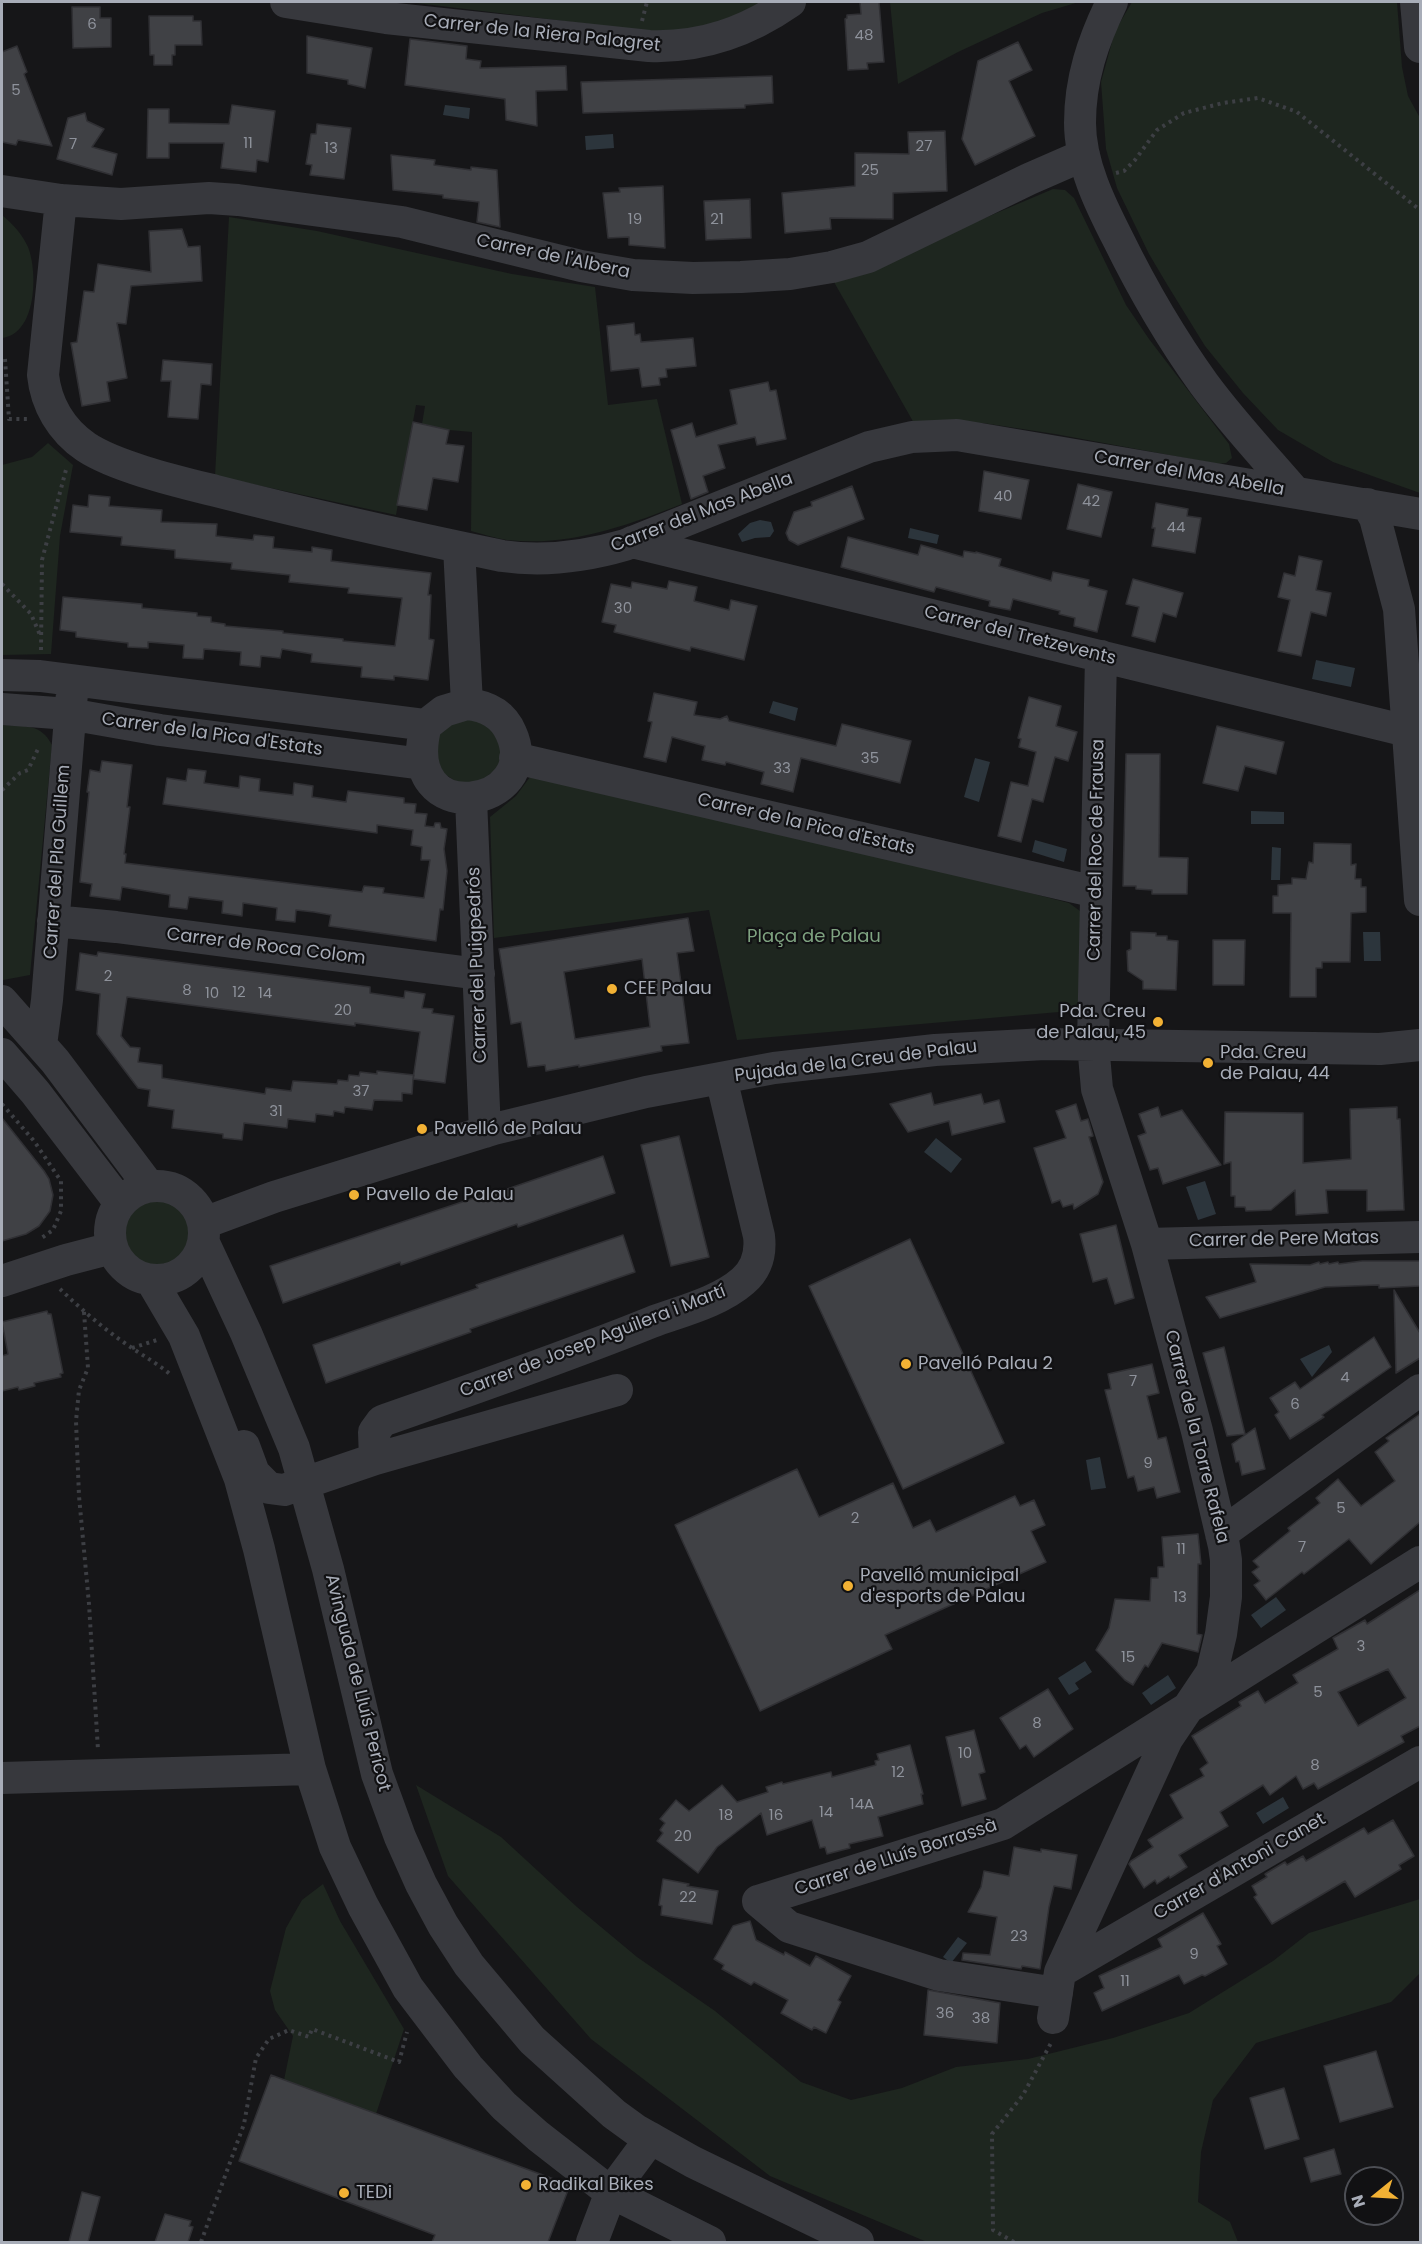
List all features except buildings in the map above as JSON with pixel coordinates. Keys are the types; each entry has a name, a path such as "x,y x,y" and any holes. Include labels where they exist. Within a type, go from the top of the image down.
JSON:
{"street":[{"name":"Carrer de la Riera Palagret","path":"286,2 386,18 670,47 707,41 738,32 790,2"},
{"path":"1112,2 1089,56 1082,90 1080,125 1088,167 1107,218 1139,283 1174,341 1205,385 1295,492"},
{"path":"1416,2 1420,47"},
{"name":"Carrer de l'Albera","path":"2,191 61,200 123,204 209,198 238,200 402,222 581,266 633,275 693,278 741,277 790,274 832,267 868,256 1029,179 1088,167"},
{"name":"Carrer del Mas Abella","path":"61,200 43,375 46,393 53,411 63,426 92,451 193,486 459,547 517,558 548,559 594,554 632,542 869,447 898,439 927,435 957,435 1420,513"},
{"path":"1367,504 1375,518 1399,609 1420,900"},
{"name":"Carrer del Tretzevents","path":"632,542 1407,731"},
{"path":"459,547 467,704"},
{"name":"Carrer del Roc de Frausa","path":"1093,1044 1101,656"},
{"path":"2,675 40,667"},
{"name":"Carrer de la Pica d'Estats","path":"40,667 71,680 426,725"},
{"name":"Carrer del Pla Guillem","path":"41,1045 47,1000 71,680"},
{"path":"467,704 487,708 504,720 514,738 515,758 508,778 500,786 492,793 471,799 453,796 437,787 423,765 421,746 426,725 444,711 467,704"},
{"name":"Carrer de la Pica d'Estats","path":"2,709 69,714 160,730 423,765"},
{"name":"Carrer de la Pica d'Estats","path":"515,758 1096,892"},
{"name":"Carrer del Puigpedrós","path":"471,799 485,1132"},
{"name":"Carrer de Roca Colom","path":"53,921 116,927 479,974"},
{"path":"2,1001 41,1045 149,1186"},
{"name":"Pujada de la Creu de Palau","path":"204,1233 274,1197 485,1132 646,1092 774,1068 935,1050 1045,1044 1380,1049 1420,1045"},
{"name":"Carrer de la Torre Rafela","path":"1055,2007 1167,1739 1212,1672 1226,1598 1226,1560 1197,1431 1147,1244 1097,1089 1093,1044"},
{"path":"2,1054 120,1203"},
{"name":"Carrer de Josep Aguilera i Martí","path":"375,1459 374,1432 382,1421 605,1341 719,1296 745,1280 757,1261 760,1250 759,1236 721,1078"},
{"path":"149,1186 163,1186 186,1195 197,1206 204,1233 199,1256 185,1272 162,1281 134,1274 123,1266 109,1239 113,1215 120,1203 138,1189 149,1186"},
{"name":"Avinguda de Lluís Pericot","path":"204,1233 294,1448 328,1569 376,1774 400,1837 443,1926 469,1965 532,2040 614,2114 693,2162 858,2242"},
{"name":"Carrer de Pere Matas","path":"1147,1244 1420,1237"},
{"path":"2,1281 112,1248"},
{"path":"151,1280 184,1336 188,1377 240,1479 259,1549 310,1769 335,1847 363,1906 417,2000 468,2067 504,2106 568,2160 611,2192 710,2242"},
{"path":"188,1377 231,1408 254,1473 269,1488 284,1490 375,1459 616,1390"},
{"path":"1221,1534 1420,1390"},
{"name":"Carrer de Lluís Borrassà","path":"1055,2007 939,1975 789,1927 758,1901 1003,1824 1420,1562"},
{"name":"Carrer d'Antoni Canet","path":"1055,2007 1420,1762"},
{"path":"2,1778 310,1769"},
{"path":"592,2242 611,2192 651,2138"}],"path":[{"path":"1088,167 1124,171 1135,160 1156,130 1184,113 1258,98 1297,112 1420,210"},
{"path":"5,359 9,419 39,418"},
{"path":"40,667 42,560 64,473"},
{"path":"2,584 31,614 40,636"},
{"path":"2,790 20,773 28,770 40,746 46,741"},
{"path":"2,1104 34,1141 61,1181 61,1211 52,1230 33,1244"},
{"path":"59,1289 84,1312 131,1348 188,1377"},
{"path":"84,1312 88,1368 79,1390 76,1421 79,1496 98,1728 99,1775"},
{"path":"131,1348 160,1339"},
{"path":"201,2242 244,2124 256,2058 269,2039 289,2030 309,2037 312,2028 399,2062 417,2000"},
{"path":"1014,2242 993,2230 992,2134 1023,2095 1055,2007"}],"green space":[{"path":"408,2 765,2 726,20 682,31 646,31"},
{"path":"890,2 1079,2 1042,13 958,52 898,84"},
{"path":"1132,2 1397,2 1402,67 1408,96 1420,118 1420,493 1333,462 1278,430 1243,393 1205,346 1149,254 1117,188 1106,149 1101,82 1115,31"},
{"path":"1053,189 1065,190 1074,198 1126,305 1229,444 1232,458 1226,463 1218,464 983,423 915,425 834,282"},
{"path":"2,215 17,230 28,247 33,271 33,286 32,300 22,326 14,334 2,338"},
{"path":"229,217 317,231 512,274 595,287 608,405 657,399 682,504 597,533 553,540 507,540 471,531 472,432 422,424 425,406 416,405 396,515 215,476"},
{"path":"48,443 73,465 60,536 51,654 2,655 2,465 32,457"},
{"path":"467,715 497,729 504,763 469,790 437,769 436,734"},
{"path":"2,725 37,729 48,738 52,745 30,975 3,980"},
{"name":"Plaça de Palau","path":"530,777 704,809 1069,903 1080,911 1082,920 1082,1010 737,1040 709,910 494,938 490,817 516,796"},
{"path":"158,1201 171,1204 181,1211 188,1221 191,1234 188,1247 181,1257 171,1264 158,1267 145,1264 135,1257 128,1247 125,1234 128,1221 135,1211 145,1204"},
{"path":"416,1785 501,1837 577,1907 637,1957 715,2011 801,2082 851,2100 902,2088 956,2067 1028,2059 1113,2038 1189,2013 1273,1961 1309,1933 1420,1899 1420,1973 1391,2002 1256,2043 1213,2100 1201,2152 1198,2202 1230,2222 1238,2242 927,2242 770,2176 591,2039 448,1876"},
{"path":"323,1884 340,1921 404,2029 376,2114 284,2080 293,2036 275,2010 270,1991 286,1928 302,1900"}],"shaded area":[{"path":"445,105 470,108 469,119 443,115"},
{"path":"613,134 614,148 586,150 585,136"},
{"path":"760,520 771,522 774,531 770,537 742,542 738,534 750,523"},
{"path":"910,528 939,535 937,544 908,538"},
{"path":"1316,660 1355,668 1351,687 1312,679"},
{"path":"773,701 798,708 795,721 769,713"},
{"path":"975,758 990,762 979,802 964,797"},
{"path":"1251,811 1284,812 1284,824 1251,824"},
{"path":"1035,840 1067,849 1064,862 1032,852"},
{"path":"1272,847 1281,848 1280,880 1271,880"},
{"path":"1363,932 1380,932 1381,961 1364,961"},
{"path":"936,1138 962,1159 951,1173 924,1152"},
{"path":"1205,1181 1216,1214 1198,1220 1186,1187"},
{"path":"1329,1345 1332,1352 1312,1377 1300,1359"},
{"path":"1100,1457 1106,1488 1091,1490 1086,1460"},
{"path":"1276,1597 1286,1610 1261,1628 1251,1615"},
{"path":"1085,1661 1092,1672 1075,1683 1079,1689 1069,1695 1058,1678"},
{"path":"1168,1675 1176,1688 1151,1705 1142,1693"},
{"path":"1283,1797 1289,1808 1263,1824 1256,1813"},
{"path":"958,1937 967,1943 951,1963 943,1957"}],"place":[{"name":"CEE Palau","path":"612,989"},
{"name":"Pda. Creu de Palau, 45","path":"1158,1022"},
{"name":"Pda. Creu de Palau, 44","path":"1208,1063"},
{"name":"Pavelló de Palau","path":"422,1129"},
{"name":"Pavello de Palau","path":"354,1195"},
{"name":"Pavelló Palau 2","path":"906,1364"},
{"name":"Pavelló municipal d'esports de Palau","path":"848,1586"},
{"name":"Radikal Bikes","path":"526,2185"},
{"name":"TEDi","path":"344,2193"}]}
